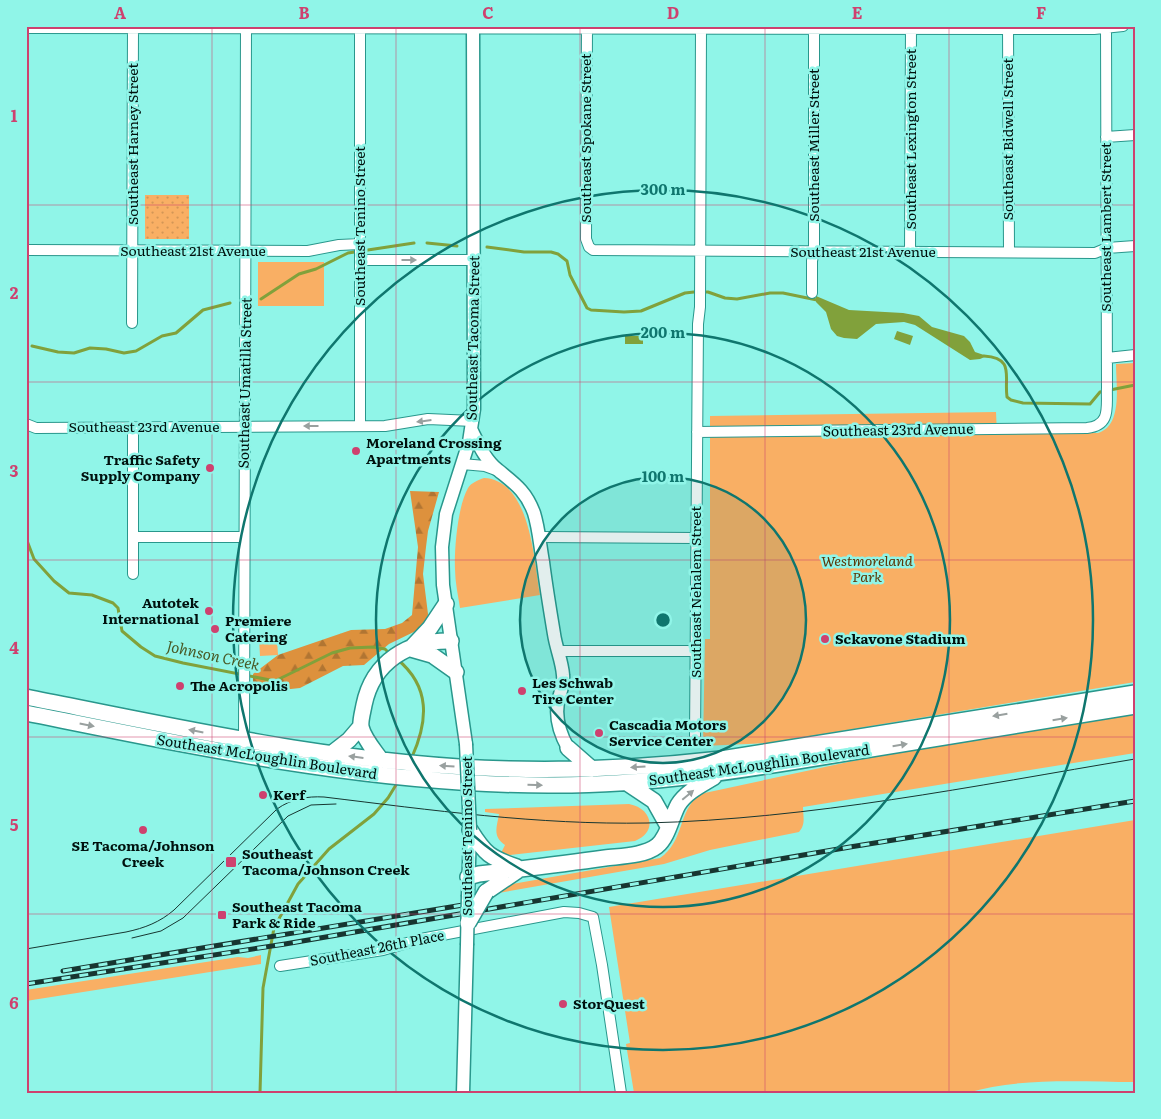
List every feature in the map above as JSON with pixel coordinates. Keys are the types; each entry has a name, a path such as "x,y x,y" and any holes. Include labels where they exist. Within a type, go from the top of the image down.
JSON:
{"highway":[{"path":"411,649 430,628 446,604"},
{"path":"381,760 368,742 361,726 366,695 374,677 390,660 411,649 430,642 451,641"},
{"path":"411,649 432,655 456,672"},
{"name":"Southeast McLoughlin Boulevard","path":"26,697 244,740 331,754 423,764 507,769 592,769 668,765 763,754 1135,693"},
{"name":"Southeast McLoughlin Boulevard","path":"26,713 248,757 374,775 521,785 626,783 720,774 1135,706"},
{"path":"331,754 361,726"},
{"path":"568,748 592,769"},
{"path":"468,877 647,852 663,840 668,826 683,798 720,774"},
{"path":"626,783 654,801 668,826"},
{"path":"470,830 482,848 491,857 520,869"},
{"path":"468,923 486,892 520,869"}],"main road":[{"name":"Southeast Tacoma Street","path":"462,464 472,425 474,397 473,28"},
{"path":"472,425 481,450 497,470 509,478 524,494 534,513 555,642 562,663 563,682 557,705 558,722 562,738 568,748"},
{"name":"Southeast Tenino Street","path":"462,464 443,530 442,567 466,744 470,830 463,1093"}],"street":[{"path":"26,28 1008,28 1123,26"},
{"name":"Southeast Harney Street","path":"132,323 133,27"},
{"name":"Southeast Umatilla Street","path":"244,740 247,251 246,27"},
{"name":"Southeast Lambert Street","path":"1100,425 1106,416 1107,391 1106,27"},
{"name":"Southeast Tenino Street","path":"360,28 360,426"},
{"name":"Southeast Spokane Street","path":"587,28 586,239 590,249"},
{"name":"Southeast Nehalem Street","path":"696,738 701,28"},
{"name":"Southeast Miller Street","path":"812,293 812,261 814,251 814,28"},
{"name":"Southeast Lexington Street","path":"910,252 911,28"},
{"name":"Southeast Bidwell Street","path":"1008,28 1008,252"},
{"path":"1106,137 1135,135"},
{"name":"Southeast 21st Avenue","path":"26,250 308,250 360,244"},
{"name":"Southeast 21st Avenue","path":"590,249 602,252 1095,253 1107,248 1135,246"},
{"path":"360,257 474,260"},
{"path":"1107,358 1135,355"},
{"name":"Southeast 23rd Avenue","path":"26,424 36,428 384,426 428,420 472,425"},
{"name":"Southeast 23rd Avenue","path":"697,432 1087,428 1100,425"},
{"path":"133,426 133,574"},
{"path":"462,464 484,466 497,470"},
{"path":"133,537 244,537"},
{"path":"539,537 696,538"},
{"path":"558,651 696,651"},
{"name":"Southeast 26th Place","path":"280,966 383,950 420,938 564,912 579,912 593,917 621,1093"}],"green space":[{"path":"145,195 189,195 189,239 145,239"},
{"path":"258,262 324,262 324,306 258,306"},
{"name":"Westmoreland Park","path":"1135,363 1135,682 769,743 703,746 705,639 710,639 710,416 996,412 997,434 1098,433 1106,429 1115,414 1117,393 1116,364"},
{"path":"484,478 500,482 512,492 521,507 532,544 540,595 460,608 455,560 459,516 468,488 473,483"},
{"path":"410,491 439,492 428,531 423,574 428,614 427,621 420,629 389,644 364,665 343,666 300,688 253,693 253,674 278,655 351,630 385,629 402,623 412,615 418,547"},
{"path":"259,639 277,639 278,655 260,656"},
{"path":"1135,714 1135,753 803,807 803,823 799,832 710,850 664,864 493,894 506,885 660,858 674,843 688,809 700,794 862,759"},
{"path":"629,804 643,810 649,821 647,832 635,841 510,855 501,853 505,845 497,835 499,814 485,812 485,809"},
{"path":"1135,820 1135,1082 1029,1082 967,1093 634,1093 626,1044 630,1043 609,907"},
{"path":"261,955 261,964 26,1001 26,990"}],"shaded area":[{"path":"816,296 849,310 903,313 919,316 932,327 964,336 970,342 975,352 987,356 970,360 915,325 904,322 876,324 857,339 837,336 831,329 826,312 816,302"},
{"path":"897,331 913,336 910,345 894,339"},
{"path":"625,336 643,336 643,344 625,344"}],"waterway":[{"path":"261,299 299,274 316,269 348,253 414,243"},
{"path":"427,243 457,246"},
{"path":"487,247 558,254 567,261 570,275 587,308 591,310 641,311 685,293 694,292 708,292 725,298 737,299 770,293 783,293 817,300"},
{"path":"32,346 58,352 74,353 90,348 124,353 136,351 162,336 176,333 203,310 230,303"},
{"path":"984,356 994,357 1004,364 1007,375 1007,397 1023,403 1090,404 1100,392 1135,385"},
{"name":"Johnson Creek","path":"26,538 34,559 54,581 69,593 92,595 113,603 118,608 122,631 155,656 275,681 332,653 350,648 373,647 385,649 390,654"},
{"name":"Johnson Creek","path":"397,659 416,681 423,705 421,730 412,757"},
{"name":"Johnson Creek","path":"260,1093 263,988 274,928 298,884 329,849 374,814 388,798 399,780"},
{"name":"Johnson Creek","path":"468,1093 488,1093"}],"tram line":[{"path":"26,949 126,932 158,921 174,910 277,809 288,803 305,798 324,797 485,816 566,822 647,823 770,815 831,808 892,800 1135,759"},
{"path":"132,938 161,931 183,918 288,816 311,805 336,804"}],"railway":[{"path":"26,984 285,944 850,847 1135,801"},
{"path":"63,971 475,903"}],"place":[{"name":"Moreland Crossing Apartments","path":"356,451"},
{"name":"Traffic Safety Supply Company","path":"210,468"},
{"name":"Autotek International","path":"209,611"},
{"name":"Premiere Catering","path":"215,629"},
{"name":"Sckavone Stadium","path":"825,639"},
{"name":"The Acropolis","path":"180,686"},
{"name":"Les Schwab Tire Center","path":"522,691"},
{"name":"Cascadia Motors Service Center","path":"599,733"},
{"name":"Kerf","path":"263,795"},
{"name":"SE Tacoma/Johnson Creek","path":"143,830"},
{"name":"Southeast Tacoma/Johnson Creek","path":"231,862"},
{"name":"Southeast Tacoma Park & Ride","path":"222,915"},
{"name":"StorQuest","path":"563,1004"}]}
